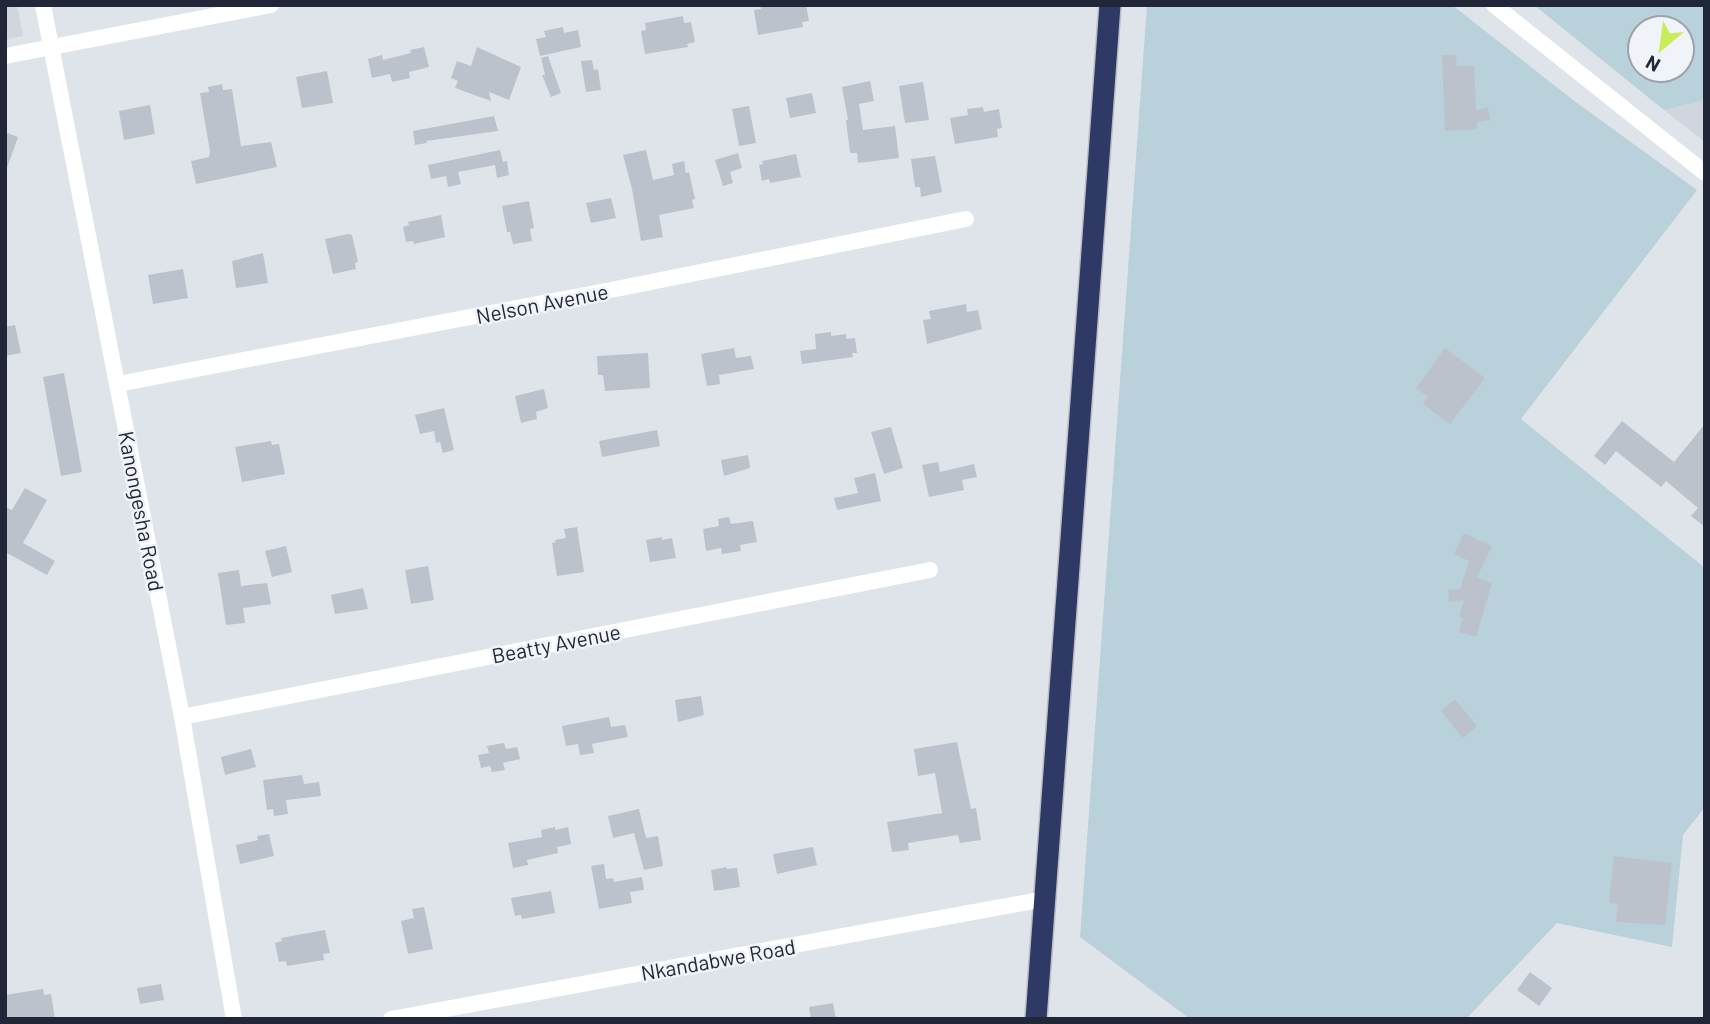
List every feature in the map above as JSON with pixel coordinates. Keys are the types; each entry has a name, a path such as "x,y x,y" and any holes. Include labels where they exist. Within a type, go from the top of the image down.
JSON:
{"highway":[{"path":"1036,1019 1110,5"}],"street":[{"name":"Kanongesha Road","path":"43,5 182,717 234,1019"},
{"path":"5,56 271,5"},
{"path":"1494,5 1705,173"},
{"name":"Nelson Avenue","path":"118,384 966,219"},
{"name":"Beatty Avenue","path":"182,717 930,570"},
{"name":"Nkandabwe Road","path":"391,1019 1045,899"}],"shaded area":[{"path":"5,5 17,5 23,36 5,40"},
{"path":"1147,5 1452,5 1573,100 1697,190 1521,419 1705,568 1705,807 1683,835 1672,947 1557,923 1466,1019 1190,1019 1080,937"},
{"path":"1534,5 1705,5 1705,100 1664,110 1632,84 1696,84 1696,14 1626,14 1626,79"},
{"path":"1705,100 1705,142 1664,110"}],"building":[{"path":"760,5 806,5 809,21 802,22 803,27 758,35 754,10 761,9"},
{"path":"683,16 684,23 691,22 695,42 687,44 688,47 645,54 641,31 646,30 645,23"},
{"path":"563,27 564,33 578,30 581,47 540,56 536,39 546,37 544,31"},
{"path":"424,47 429,67 409,72 410,78 392,82 390,74 372,78 368,59 382,55 383,60"},
{"path":"477,47 521,67 509,100 489,92 491,101 455,88 458,81 451,78 457,61 471,66"},
{"path":"1442,55 1456,55 1457,66 1474,66 1476,110 1488,108 1490,120 1477,122 1477,129 1445,131"},
{"path":"548,56 561,93 551,97 542,75 545,75 541,58"},
{"path":"592,60 594,70 598,69 601,90 586,92 581,61"},
{"path":"327,71 333,103 302,108 296,77"},
{"path":"870,81 874,101 859,104 863,130 895,126 899,158 858,163 857,153 850,153 842,87"},
{"path":"923,82 929,120 905,123 899,86"},
{"path":"222,84 223,90 232,89 241,146 271,142 277,167 196,184 191,161 209,157 210,152 200,93 209,92 208,87"},
{"path":"812,93 816,113 790,118 786,98"},
{"path":"150,105 155,134 124,140 119,111"},
{"path":"749,106 756,143 739,146 732,109"},
{"path":"983,107 984,112 999,109 1002,128 997,129 998,137 955,144 950,118 968,115 967,109"},
{"path":"494,116 498,131 426,141 427,143 415,145 413,131"},
{"path":"5,132 18,137 7,168 5,168"},
{"path":"500,150 503,162 507,161 509,175 497,178 495,165 458,172 461,184 448,187 446,176 431,179 428,165"},
{"path":"646,150 653,180 674,175 672,164 684,161 695,199 692,200 694,208 659,215 663,237 641,241 623,155"},
{"path":"738,153 742,168 730,172 733,183 723,186 715,160"},
{"path":"796,154 801,177 770,183 769,179 762,181 759,165 763,164 762,161"},
{"path":"935,156 942,192 921,197 920,187 915,187 911,159"},
{"path":"611,198 616,218 591,223 586,203"},
{"path":"529,201 534,228 530,229 532,241 513,244 510,232 507,232 502,206"},
{"path":"441,215 445,237 414,244 413,241 406,242 403,227 409,225 408,222"},
{"path":"352,235 358,262 355,263 356,269 333,274 325,239"},
{"path":"263,253 268,283 236,288 232,261"},
{"path":"183,269 188,298 153,304 148,275"},
{"path":"966,304 967,312 978,310 982,329 927,344 923,320 931,319 929,311"},
{"path":"15,325 21,353 5,356 5,327"},
{"path":"831,332 831,336 846,334 846,339 855,338 857,353 852,353 853,357 802,364 800,351 816,349 815,334"},
{"path":"734,348 736,358 751,356 754,369 719,375 720,384 707,386 701,354"},
{"path":"1445,348 1485,378 1450,424 1423,404 1428,397 1416,388"},
{"path":"648,353 650,388 605,391 603,375 598,375 597,356"},
{"path":"64,373 82,472 61,476 43,377"},
{"path":"544,389 548,408 536,412 537,419 521,423 515,396"},
{"path":"444,408 454,450 443,453 440,442 436,443 434,431 420,434 415,415"},
{"path":"1622,421 1674,462 1705,424 1705,527 1691,516 1698,508 1666,481 1661,487 1616,451 1605,465 1594,456"},
{"path":"891,427 903,468 884,474 871,432"},
{"path":"657,430 660,446 602,457 599,441"},
{"path":"271,441 272,445 279,444 285,474 242,482 235,447"},
{"path":"748,455 750,468 724,476 721,460"},
{"path":"938,462 940,472 974,464 977,477 962,480 964,490 929,497 922,465"},
{"path":"875,473 881,501 837,510 834,498 858,493 854,478"},
{"path":"25,488 47,500 23,543 55,561 47,575 5,552 5,507 12,510"},
{"path":"729,517 731,524 753,521 757,542 740,545 741,551 722,554 721,548 706,551 703,529 719,526 718,519"},
{"path":"577,527 584,572 557,576 552,543 566,538 564,529"},
{"path":"1464,533 1492,546 1477,577 1492,583 1476,637 1459,632 1463,618 1459,617 1464,600 1449,602 1448,590 1460,589 1469,561 1454,554"},
{"path":"662,537 662,540 672,538 676,558 650,562 646,540"},
{"path":"286,546 292,572 272,577 265,551"},
{"path":"428,566 434,600 411,604 405,570"},
{"path":"239,570 241,586 267,583 271,604 243,608 245,623 226,625 218,573"},
{"path":"363,588 368,609 335,614 331,595"},
{"path":"701,696 704,715 678,722 675,700"},
{"path":"1455,699 1477,726 1463,738 1441,711"},
{"path":"609,717 611,727 625,725 628,737 592,744 594,753 580,755 578,744 566,746 562,726"},
{"path":"957,742 971,809 976,808 981,840 960,843 958,835 908,843 909,850 892,852 887,822 942,813 935,773 918,776 914,749"},
{"path":"504,743 506,749 517,747 520,759 503,763 505,770 492,772 490,766 481,768 478,755 489,753 487,746"},
{"path":"251,749 256,767 225,775 221,757"},
{"path":"302,775 304,784 319,782 321,796 286,800 288,814 274,816 273,809 267,810 263,780"},
{"path":"639,809 646,838 658,836 663,866 644,870 634,833 613,838 608,816"},
{"path":"555,827 555,830 568,827 571,844 557,847 558,853 527,860 528,865 513,868 508,843 542,837 541,830"},
{"path":"269,834 274,856 240,864 236,845 258,840 257,836"},
{"path":"813,847 817,865 777,874 773,854"},
{"path":"1614,856 1672,863 1665,925 1616,922 1618,904 1609,903"},
{"path":"604,864 606,879 613,878 614,882 642,877 644,890 630,892 632,903 599,909 591,866"},
{"path":"737,868 740,887 714,891 711,870"},
{"path":"551,891 555,913 522,919 521,915 515,916 511,898"},
{"path":"424,907 433,949 408,954 401,921 414,918 412,909"},
{"path":"325,930 330,953 323,954 324,960 287,966 286,961 279,962 275,943 282,941 281,938"},
{"path":"1530,972 1552,988 1539,1006 1517,990"},
{"path":"161,984 164,1000 140,1004 137,988"},
{"path":"43,989 44,995 51,994 55,1019 5,1019 5,995"},
{"path":"833,1003 836,1019 811,1019 809,1007"}]}
